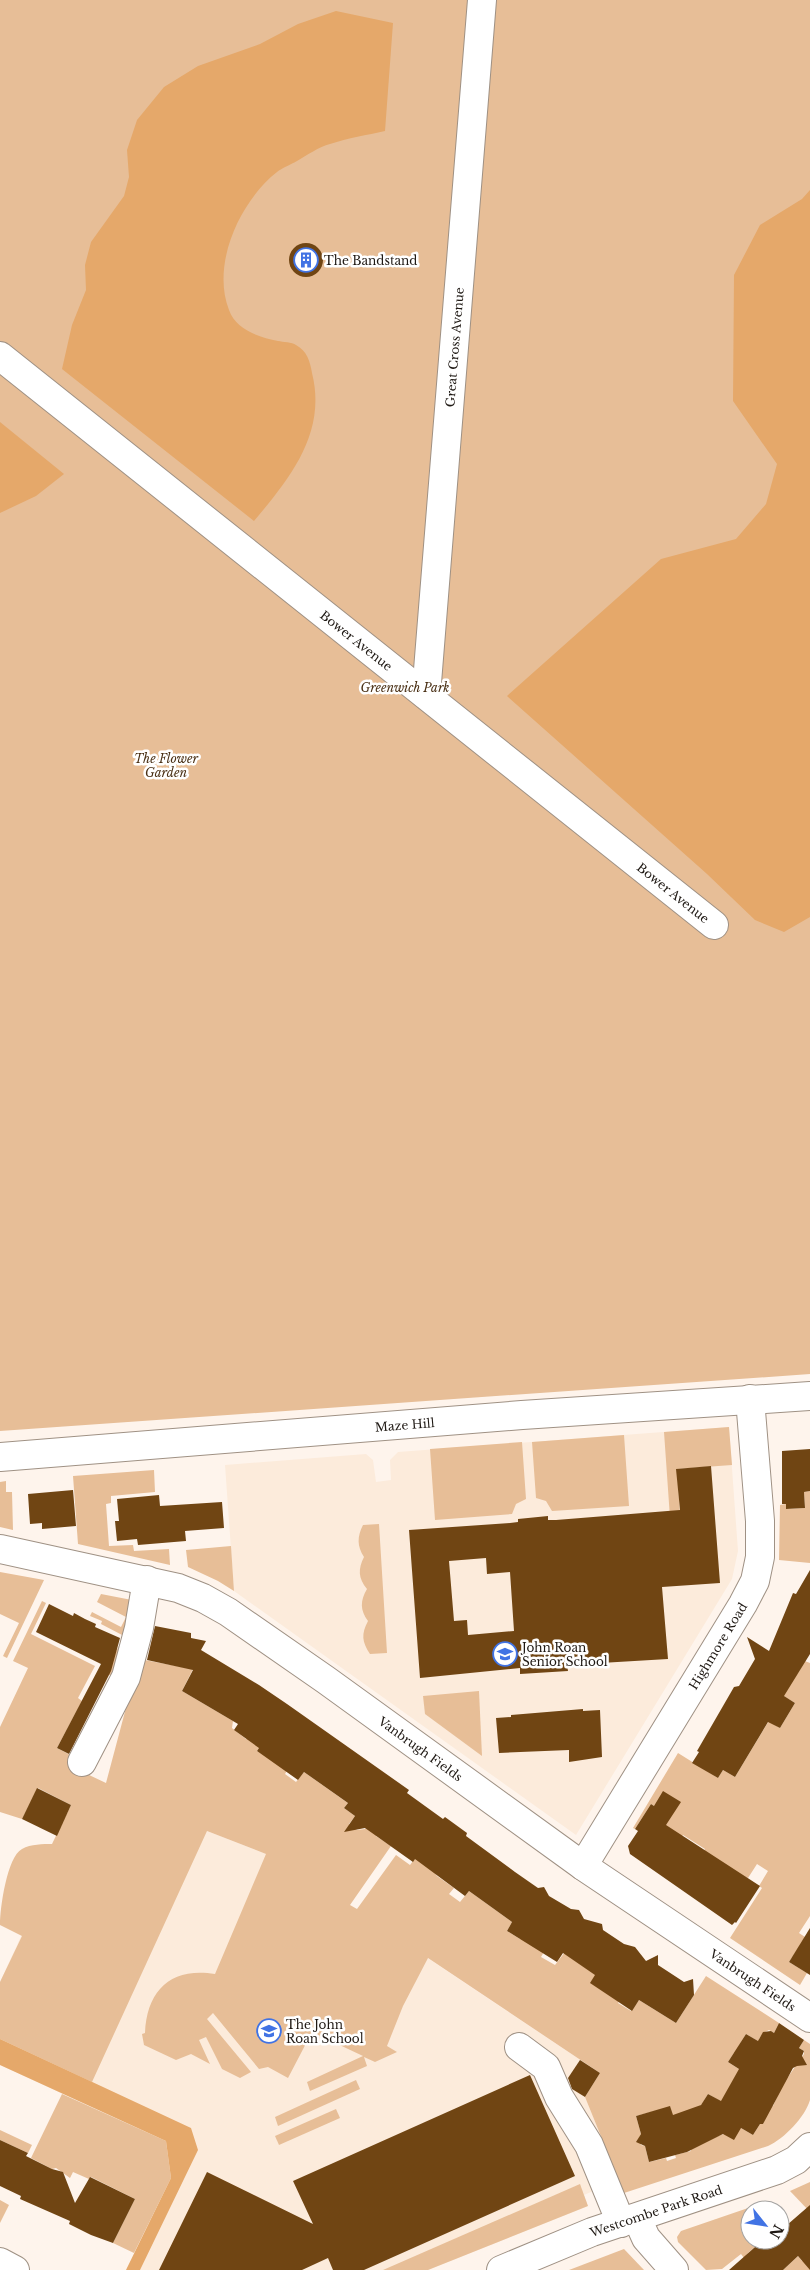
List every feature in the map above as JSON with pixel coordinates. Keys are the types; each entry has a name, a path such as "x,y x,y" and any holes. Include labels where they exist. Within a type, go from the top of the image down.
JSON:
{"street":[{"name":"Great Cross Avenue","path":"426,695 482,0"},
{"name":"Bower Avenue","path":"0,356 714,925"},
{"name":"Maze Hill","path":"0,1457 750,1399 810,1396"},
{"name":"Highmore Road","path":"583,1866 743,1604 755,1581 760,1557 760,1522 750,1399"},
{"name":"Vanbrugh Fields","path":"0,1549 178,1588 203,1598 228,1612 326,1680 583,1866 810,2018"},
{"path":"82,1762 126,1676 147,1580"},
{"path":"519,2047 546,2067 559,2098 589,2145 629,2220 674,2270"},
{"name":"Westcombe Park Road","path":"501,2270 592,2232 777,2170 796,2160 810,2147"},
{"path":"0,2262 15,2270"}],"shaded area":[{"path":"336,11 393,23 385,131 326,145 277,172 251,199 232,235 227,254 224,292 232,317 249,332 292,343 300,347 310,364 315,395 310,435 302,453 280,488 254,521 62,369 72,325 86,290 85,265 91,242 124,196 129,177 127,150 137,120 164,87 198,66 260,44 298,24"},
{"path":"810,190 810,917 784,932 755,920 707,874 507,696 661,559 736,539 766,504 777,464 733,401 734,275 760,225 802,199"},
{"path":"0,422 64,474 36,496 0,513"},
{"name":"John Roan Senior School","path":"729,1427 738,1551 732,1579 576,1835 234,1591 225,1465 366,1454 373,1460 376,1482 391,1480 390,1460 398,1452"},
{"name":"The John Roan School","path":"94,1778 207,1831 266,1854 411,1947 600,2073 585,2097 619,2180 584,2195 588,2206 428,2270 126,2270 171,2178 166,2141 0,2065 0,1982"},
{"path":"0,2039 191,2128 198,2150 140,2270 126,2270 171,2178 166,2141 0,2065"}],"green space":[{"name":"Greenwich Park","path":"0,0 810,0 810,1374 0,1431"},
{"path":"729,1427 732,1465 677,1469 681,1531 671,1532 664,1432"},
{"path":"624,1435 629,1506 552,1511 546,1501 536,1498 532,1442"},
{"path":"522,1442 526,1499 516,1504 512,1514 435,1520 430,1449"},
{"path":"154,1470 155,1492 111,1496 111,1503 106,1504 109,1546 133,1545 134,1551 169,1549 170,1565 78,1544 73,1476"},
{"path":"6,1481 6,1492 12,1492 13,1530 0,1527 0,1482"},
{"path":"810,1491 810,1563 779,1560 780,1505 786,1504 787,1509 805,1508 804,1492"},
{"path":"379,1524 387,1653 370,1654 363,1638 368,1621 363,1613 362,1601 367,1589 360,1573 364,1557 359,1545 359,1537 363,1525"},
{"path":"231,1546 234,1591 188,1567 186,1550"},
{"path":"0,1572 44,1580 7,1658 3,1656 19,1623 0,1614"},
{"path":"101,1594 137,1601 116,1678 105,1673 124,1636 101,1624 102,1621 90,1616 92,1612 121,1627 126,1617 97,1602"},
{"path":"42,1601 46,1603 31,1634 95,1666 78,1698 82,1701 57,1748 74,1757 70,1766 106,1783 139,1659 193,1669 182,1691 233,1721 232,1728 246,1739 265,1739 257,1751 288,1769 285,1774 296,1782 304,1772 348,1803 344,1808 355,1816 349,1824 357,1830 365,1829 372,1819 383,1826 376,1836 391,1846 350,1905 357,1909 396,1855 410,1865 419,1853 437,1876 454,1888 449,1894 460,1902 469,1891 512,1922 507,1931 520,1939 525,1930 548,1945 541,1957 555,1965 565,1952 625,1991 618,2003 631,2011 639,2000 676,2023 706,1976 779,2023 774,2033 769,2030 763,2033 759,2039 761,2043 746,2034 738,2047 788,2077 804,2054 804,2051 799,2048 804,2040 810,2044 810,2100 804,2113 787,2133 768,2146 624,2193 585,2097 600,2073 428,1958 403,2006 387,2046 397,2052 375,2062 364,2057 367,2066 310,2091 307,2082 363,2056 312,2032 288,2078 268,2067 259,2069 213,2013 207,2019 251,2072 240,2078 222,2069 206,2037 199,2040 210,2064 191,2054 176,2060 144,2045 142,2034 145,2033 151,2005 156,1994 164,1985 174,1978 186,1974 215,1974 266,1854 207,1831 92,2082 0,2039 0,1982 22,1936 0,1925 1,1907 8,1872 12,1862 22,1849 33,1845 52,1844 71,1805 38,1788 22,1819 0,1812 0,1727 28,1668 13,1661","holes":["734,2053 783,2083 773,2106 770,2106 763,2124 760,2124 753,2135 741,2128 690,2146 691,2151 675,2155 676,2158 667,2161 666,2158 649,2162 645,2146 641,2145 639,2138 641,2134 636,2116 670,2107 676,2128 702,2104 708,2094 723,2103 742,2071 728,2062"]},
{"path":"802,1660 810,1663 810,1916 799,1933 808,1939 798,1955 795,1953 789,1962 807,1973 800,1985 730,1938 762,1888 759,1886 768,1871 757,1864 748,1878 698,1860 705,1849 683,1835 677,1843 656,1830 666,1814 651,1804 635,1829 633,1828 678,1753 718,1778 723,1770 735,1777 769,1721 780,1728 795,1703 782,1695 800,1670"},
{"path":"479,1691 482,1756 425,1714 423,1696"},
{"path":"356,2080 360,2089 278,2126 275,2117"},
{"path":"62,2094 166,2141 171,2178 134,2253 113,2243 135,2199 91,2177 89,2179 73,2172 70,2178 56,2168 52,2169 31,2158"},
{"path":"336,2109 340,2118 279,2145 275,2136"},
{"path":"0,2130 32,2145 28,2153 0,2140"},
{"path":"810,2182 810,2212 790,2191"},
{"path":"580,2184 588,2206 428,2270 383,2270"},
{"path":"0,2200 9,2205 0,2223"},
{"path":"740,2211 740,2250 751,2250 744,2258 741,2254 722,2269 706,2270 678,2242 677,2237 681,2231"},
{"path":"624,2249 644,2270 569,2270"},
{"path":"808,2255 810,2258 810,2270 783,2270 798,2256 802,2261"}],"building":[{"name":"The Bandstand","path":"306,243 313,244 318,248 322,253 322,267 318,272 313,276 306,277 299,276 294,272 290,267 289,260 290,253 294,248 299,244"},
{"path":"810,1449 810,1491 804,1492 805,1508 786,1509 786,1504 782,1504 782,1451"},
{"path":"711,1466 720,1583 662,1587 668,1659 567,1665 568,1671 520,1674 520,1668 420,1678 409,1530 510,1523 518,1522 518,1519 548,1516 548,1520 556,1520 680,1510 676,1469","holes":["486,1558 487,1574 510,1572 514,1631 468,1635 467,1620 454,1621 449,1561"]},
{"path":"73,1490 76,1526 42,1529 42,1523 30,1524 28,1494"},
{"path":"159,1495 160,1506 222,1502 224,1528 185,1531 186,1541 138,1545 137,1539 117,1541 115,1521 119,1521 117,1499"},
{"path":"810,1570 810,1654 784,1696 795,1703 780,1728 768,1722 735,1777 723,1770 718,1778 692,1763 734,1687 739,1686 755,1659 747,1637 769,1651 793,1593 796,1594"},
{"path":"49,1604 73,1616 74,1613 96,1624 95,1627 120,1638 111,1671 69,1754 57,1748 101,1664 36,1632"},
{"path":"155,1626 191,1633 191,1638 206,1641 201,1650 259,1685 409,1790 407,1793 443,1819 445,1817 467,1833 466,1836 515,1872 538,1888 544,1887 549,1896 571,1909 579,1910 584,1919 602,1924 603,1930 624,1944 635,1947 646,1961 658,1955 658,1965 684,1982 693,1979 694,1995 676,2023 639,2000 632,2011 590,1983 595,1975 563,1953 557,1962 507,1931 512,1922 469,1891 465,1896 415,1859 413,1862 365,1828 344,1832 355,1816 344,1808 348,1803 304,1772 298,1780 257,1751 259,1748 234,1730 238,1724 182,1691 193,1670 147,1660"},
{"path":"583,1709 583,1711 600,1710 602,1757 569,1762 569,1750 499,1753 496,1718"},
{"path":"37,1788 71,1805 57,1836 22,1819"},
{"path":"663,1791 681,1802 666,1825 760,1886 736,1923 732,1925 630,1854 628,1846 638,1831 635,1829 651,1804 654,1806"},
{"path":"810,1928 810,1975 789,1962"},
{"path":"779,2023 804,2040 799,2048 804,2051 802,2056 807,2065 793,2068 763,2124 760,2124 753,2135 741,2128 734,2140 723,2134 687,2152 649,2162 645,2146 636,2142 641,2134 636,2116 670,2106 673,2115 701,2105 708,2094 721,2101 739,2069 728,2062 746,2034 758,2041 763,2032 771,2031 774,2033"},
{"path":"580,2060 600,2073 585,2097 572,2089 568,2078"},
{"path":"530,2075 575,2176 364,2270 333,2270 328,2258 302,2270 159,2270 207,2172 313,2224 293,2181"},
{"path":"0,2140 28,2153 26,2156 52,2169 63,2172 75,2203 90,2177 135,2199 113,2243 69,2224 70,2221 20,2199 21,2196 0,2186"},
{"path":"810,2205 810,2270 798,2256 783,2270 729,2270 752,2250 790,2250 790,2222"}],"place":[{"name":"The Bandstand","path":"306,260"},
{"name":"John Roan Senior School","path":"505,1654"},
{"name":"The John Roan School","path":"269,2031"}],"park label":[{"name":"The Flower Garden","path":"166,765"}]}
